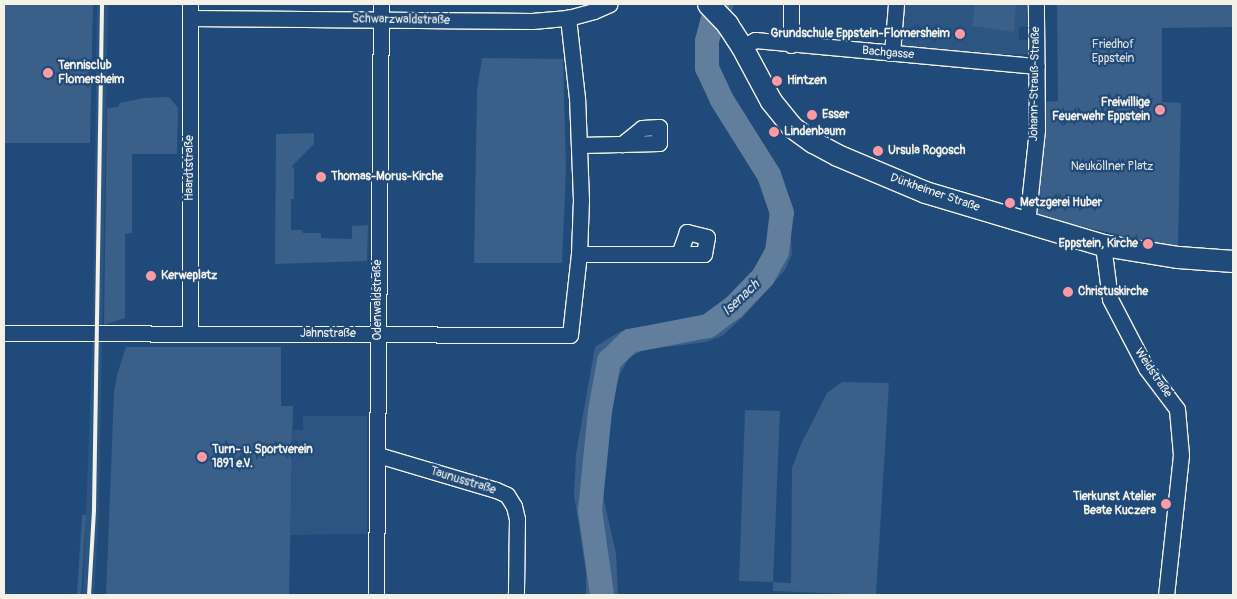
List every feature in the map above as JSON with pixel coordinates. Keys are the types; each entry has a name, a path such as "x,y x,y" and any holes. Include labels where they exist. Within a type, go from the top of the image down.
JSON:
{"main road":[{"name":"Dürkheimer Straße","path":"708,4 727,24 742,47 771,101 792,126 812,142 925,192 1103,245 1178,257 1233,261"}],"street":[{"name":"Odenwaldstraße","path":"376,595 381,4"},
{"name":"Schwarzwaldstraße","path":"190,11 380,20 532,22 568,18 594,11 610,4"},
{"path":"791,4 791,45"},
{"path":"892,53 896,4"},
{"name":"Johann-Strauß-Straße","path":"1027,223 1037,130 1036,4"},
{"name":"Haardtstraße","path":"190,11 190,333"},
{"name":"Jahnstraße","path":"4,333 570,335 579,254 580,145 568,18"},
{"name":"Bachgasse","path":"742,47 755,40 791,45 1037,66"},
{"path":"580,145 622,144"},
{"name":"Weidstraße","path":"1103,245 1110,299 1146,368 1177,408 1180,455 1166,595"},
{"path":"579,254 679,254"},
{"name":"Taunusstraße","path":"378,455 496,490 507,495 514,506 516,519 516,595"}],"shaded area":[{"path":"97,4 108,4 99,513 94,595 83,595 93,325"},
{"name":"Grundschule Eppstein-Flomersheim","path":"903,4 1029,4 1029,27 1019,27 1019,40 1029,40 1030,54 990,54 900,46"},
{"path":"303,416 367,416 367,534 290,535 293,430 303,430"}],"green space":[{"name":"Tennisclub Flomersheim","path":"4,4 93,4 90,143 4,143"},
{"path":"704,4 734,4 731,14 712,50 712,74 779,182 790,220 792,254 785,270 744,316 722,336 706,342 643,350 629,358 620,374 614,393 602,476 604,501 616,553 618,595 586,595 586,572 574,495 576,454 595,347 619,332 637,327 709,319 733,298 764,264 776,243 776,212 749,155 726,120 703,77 698,50 700,40 696,37"},
{"path":"975,4 1016,4 1014,32 972,26"},
{"name":"Neuköllner Platz","path":"1057,4 1233,4 1233,27 1162,28 1162,102 1181,103 1178,248 1035,216 1044,102 1058,101"},
{"path":"482,58 563,59 566,169 562,263 474,263 477,90"},
{"path":"169,97 178,108 177,154 132,154 132,233 125,234 125,318 104,325 107,108 118,107 120,103 144,98"},
{"path":"314,133 314,144 292,166 294,169 294,199 291,199 291,230 302,230 303,233 321,233 321,238 352,239 352,226 368,225 367,261 275,264 276,134"},
{"name":"Turn- u. Sportverein 1891 e.V.","path":"126,347 281,347 281,406 293,406 289,595 106,595 114,393 117,375"},
{"path":"842,382 889,383 876,595 773,591 773,582 791,583 792,468 801,444 827,393"},
{"path":"745,410 780,411 773,582 739,581"},
{"path":"82,515 86,515 81,595 77,595"}],"waterway":[{"name":"Isenach","path":"602,595 590,510 600,411 609,361 630,341 708,326 733,308 763,277 777,252 782,213 769,175 722,100 707,68 707,41 717,4"}],"railway":[{"path":"89,595 94,510 102,4"}],"place":[{"name":"Grundschule Eppstein-Flomersheim","path":"960,34"},
{"name":"Tennisclub Flomersheim","path":"48,73"},
{"name":"Hintzen","path":"777,81"},
{"name":"Freiwillige Feuerwehr Eppstein","path":"1160,110"},
{"name":"Esser","path":"812,115"},
{"name":"Lindenbaum","path":"774,132"},
{"name":"Ursula Rogosch","path":"878,151"},
{"name":"Thomas-Morus-Kirche","path":"321,177"},
{"name":"Metzgerei Huber","path":"1010,203"},
{"name":"Eppstein, Kirche","path":"1148,244"},
{"name":"Kerweplatz","path":"151,276"},
{"name":"Christuskirche","path":"1068,292"},
{"name":"Turn- u. Sportverein 1891 e.V.","path":"202,457"},
{"name":"Tierkunst Atelier Beate Kuczera","path":"1166,504"}],"park label":[{"name":"Friedhof Eppstein","path":"1113,52"}]}
